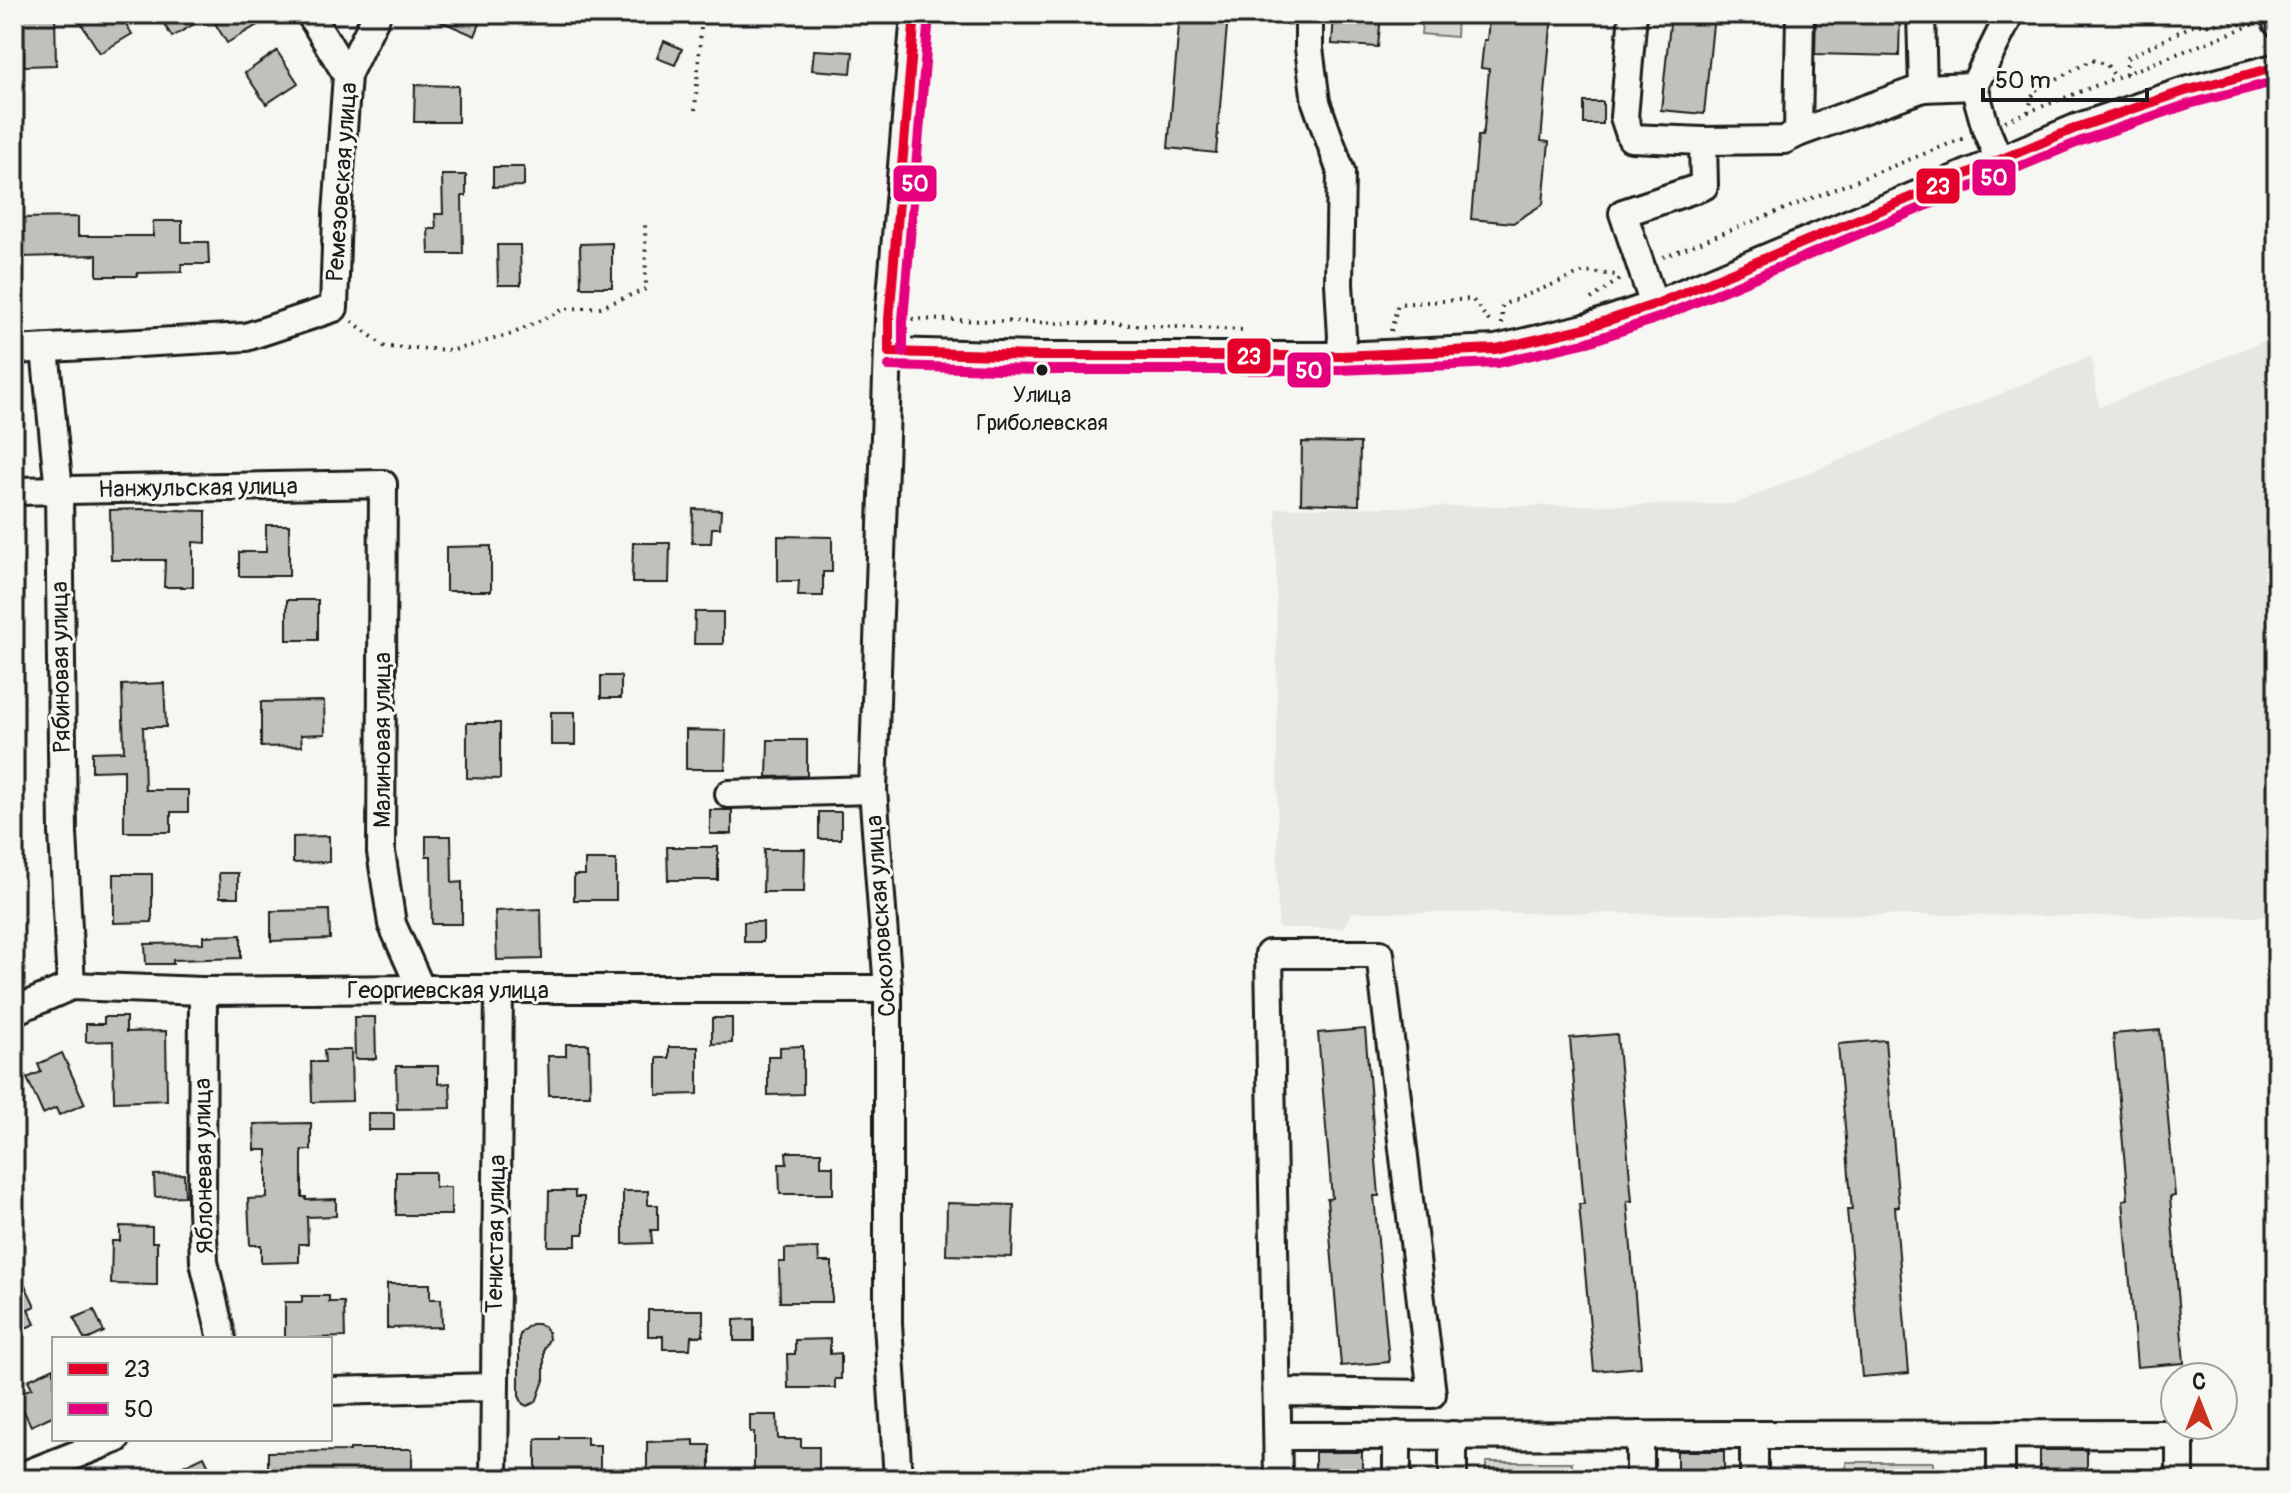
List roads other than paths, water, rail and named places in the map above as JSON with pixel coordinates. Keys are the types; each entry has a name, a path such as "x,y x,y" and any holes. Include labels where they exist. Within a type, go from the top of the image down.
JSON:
{"street":[{"path":"310,14 347,75"},
{"name":"Ремезовская улица","path":"45,349 246,337 334,308 347,75 377,14"},
{"name":"Соколовская улица","path":"898,1479 888,1324 888,989 873,790 889,319 915,14"},
{"path":"1309,14 1309,48 1316,102 1341,172 1340,356"},
{"path":"1633,14 1624,117 1631,138 1784,140 1923,88 1974,86"},
{"path":"1798,133 1800,14"},
{"path":"1921,14 1923,88"},
{"path":"1999,160 1974,86 2010,14"},
{"path":"2276,14 2277,23"},
{"path":"889,352 1039,356 1340,356 1496,349 1585,328 1654,305 2076,128 2185,91 2277,67"},
{"path":"1654,305 1623,213 1704,186 1703,141"},
{"path":"14,350 45,349"},
{"name":"Рябиновая улица","path":"45,349 59,491 63,833 71,986"},
{"name":"Нанжульская улица","path":"14,491 383,484"},
{"name":"Малиновая улица","path":"383,484 381,852 392,924 421,989"},
{"path":"729,794 873,790"},
{"path":"1278,1392 1432,1394 1380,954 1269,954 1278,1479"},
{"name":"Георгиевская улица","path":"14,1011 71,986 203,991 888,989"},
{"name":"Тенистая улица","path":"494,1479 499,990"},
{"name":"Яблоневая улица","path":"203,991 204,1262 222,1337"},
{"path":"332,1391 494,1387"},
{"path":"2001,1434 2001,1479"},
{"path":"1278,1436 2180,1434 2180,1479"},
{"path":"1397,1435 1397,1479"},
{"path":"1453,1435 1453,1479"},
{"path":"1640,1435 1640,1479"},
{"path":"1754,1435 1754,1479"},
{"path":"14,1479 111,1441"}],"place":[{"name":"Улица Гриболевская","path":"1042,370"}]}
